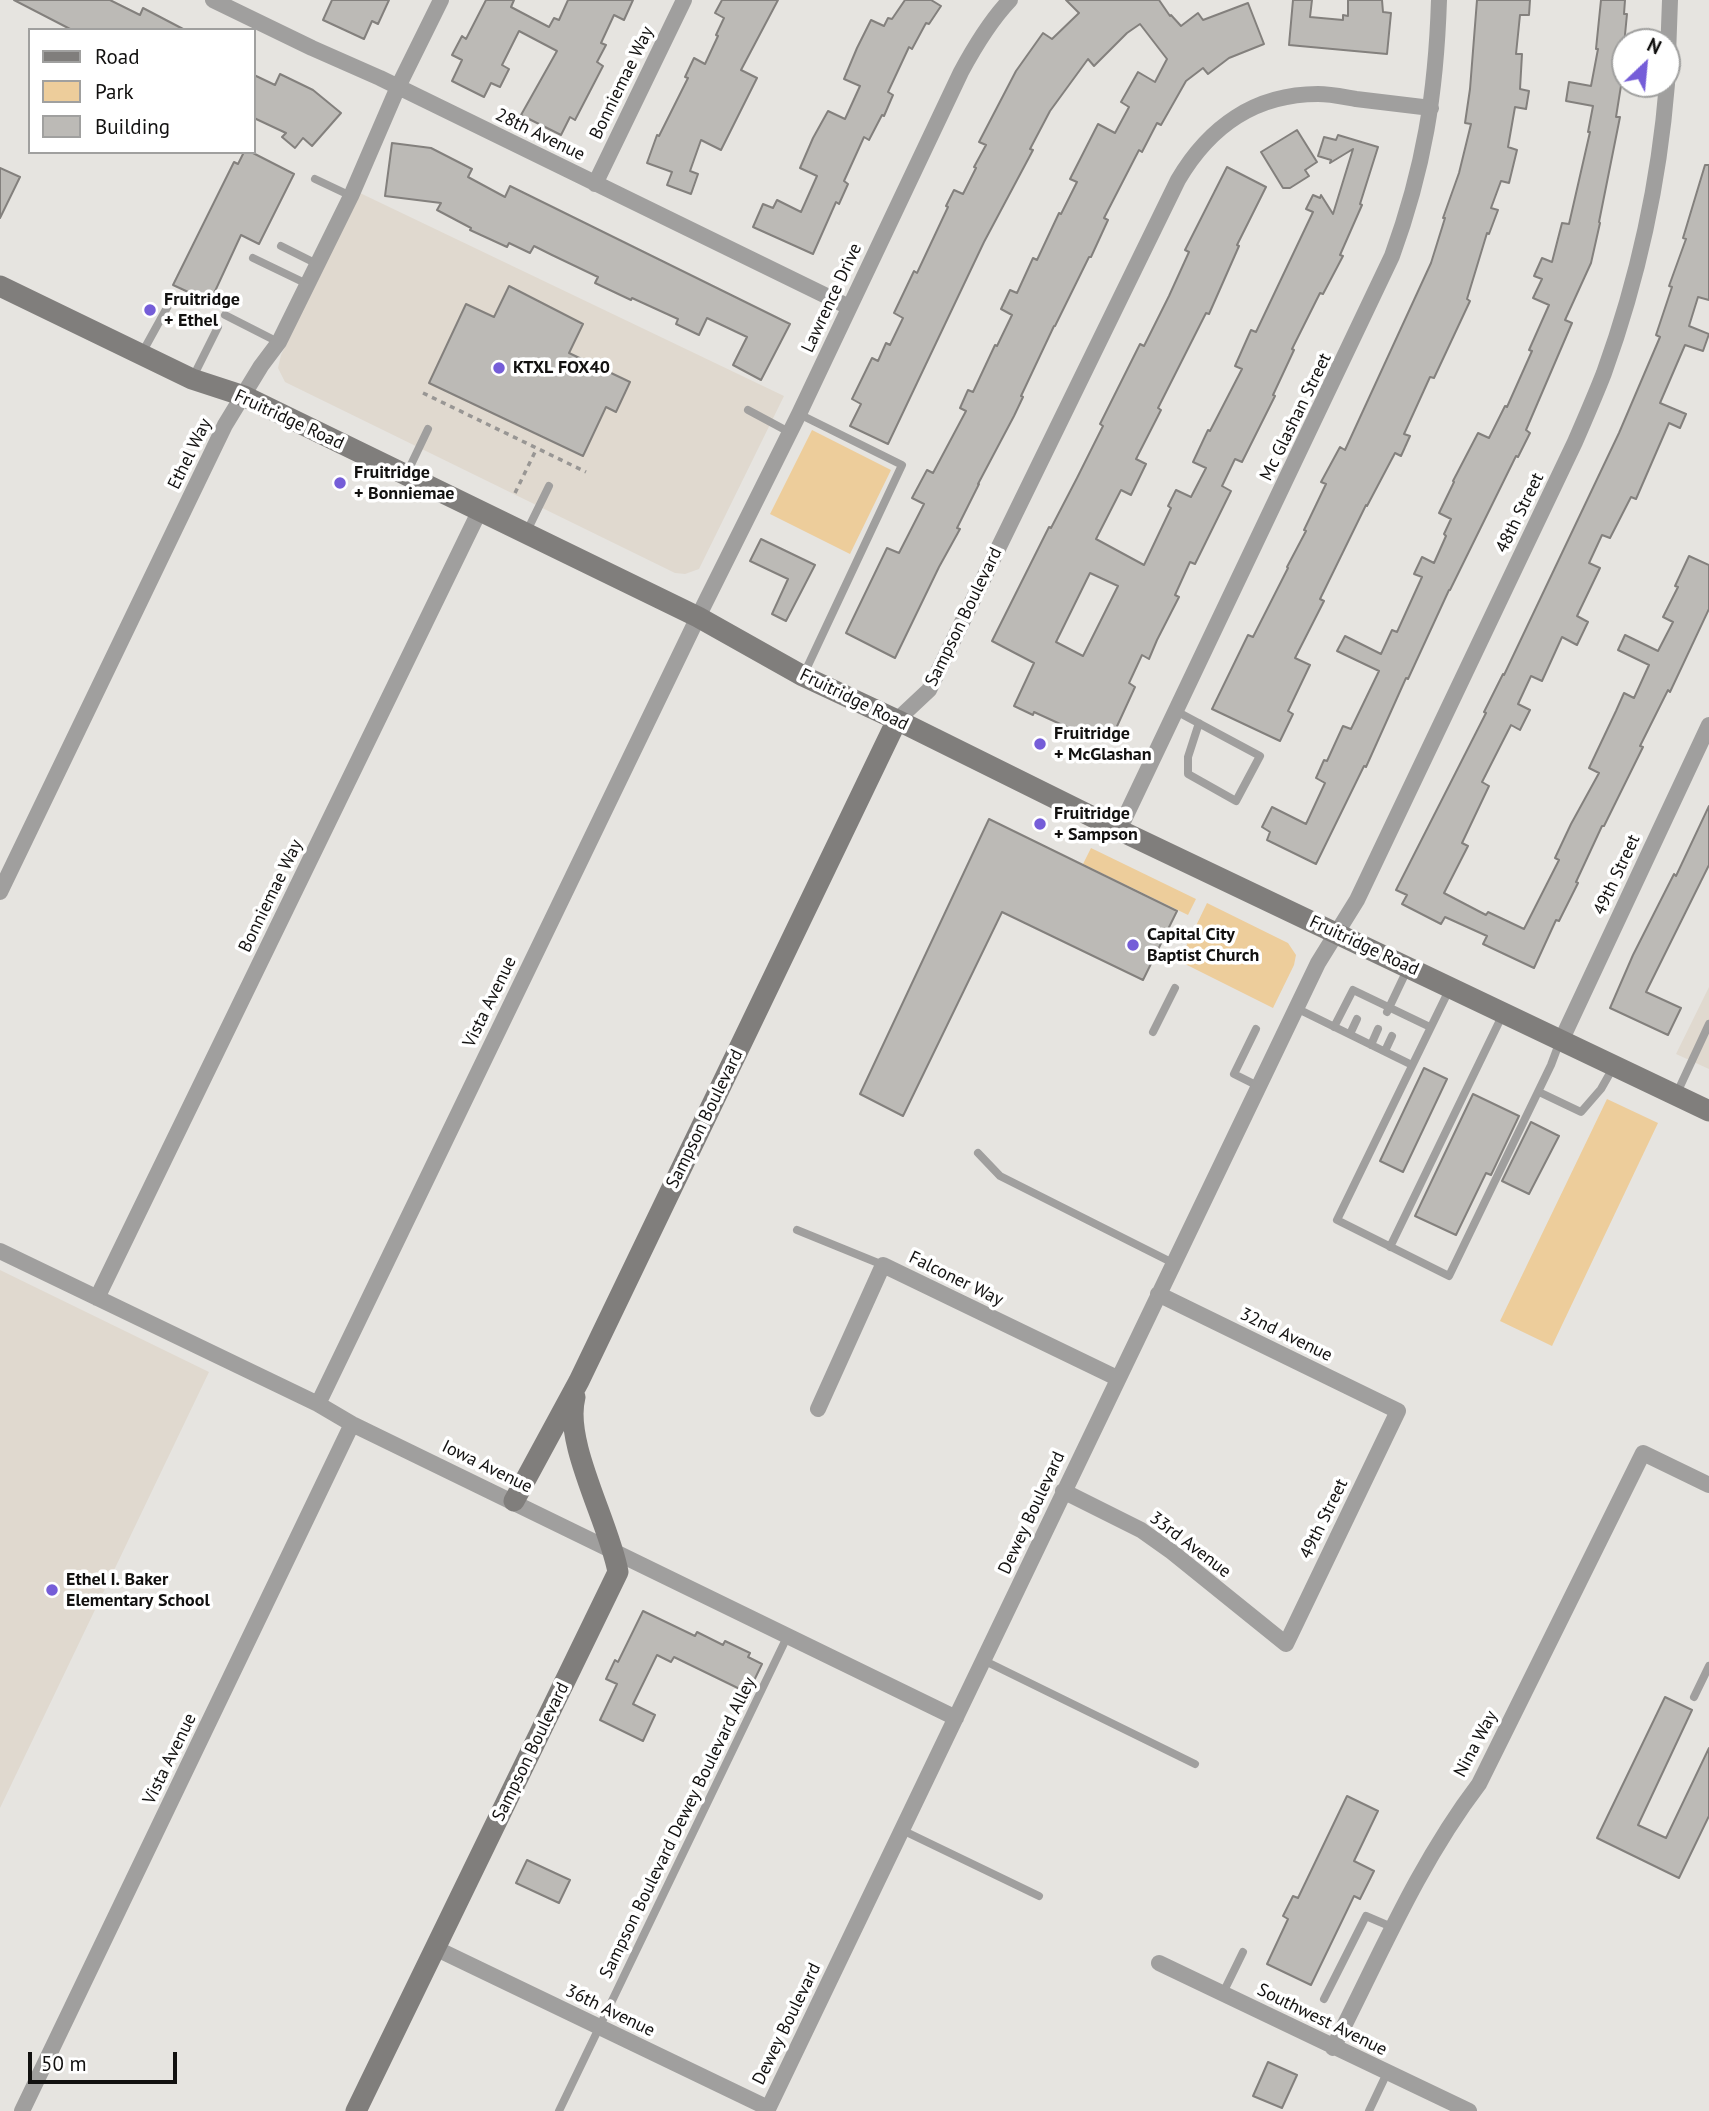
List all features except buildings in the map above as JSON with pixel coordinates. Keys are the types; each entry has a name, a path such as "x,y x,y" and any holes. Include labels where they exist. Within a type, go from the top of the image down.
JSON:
{"main road":[{"name":"Fruitridge Road","path":"0,287 192,379 244,396 698,617 803,676 1709,1111"},
{"name":"Sampson Boulevard","path":"514,1501 579,1381 897,720"},
{"name":"Sampson Boulevard","path":"356,2111 618,1572 615,1552 579,1454 571,1411 579,1381"}],"street":[{"name":"28th Avenue","path":"213,0 849,307"},
{"name":"Ethel Way","path":"0,892 225,425 279,342 351,196 398,87 441,0"},
{"name":"Bonniemae Way","path":"595,184 684,0"},
{"name":"Lawrence Drive","path":"698,617 799,414 961,72 985,31 1010,0"},
{"name":"Mc Glashan Street","path":"1119,830 1392,256 1420,166 1431,108 1437,56 1439,0"},
{"name":"48th Street","path":"1669,28 1670,0"},
{"name":"Sampson Boulevard","path":"897,720 929,690 1178,180 1205,141 1243,112 1294,95 1320,94 1431,108"},
{"name":"48th Street","path":"1336,933 1357,900 1569,455 1603,374 1627,303 1641,250 1657,169 1665,98"},
{"name":"Bonniemae Way","path":"97,1298 480,510"},
{"name":"Vista Avenue","path":"318,1404 698,617"},
{"name":"49th Street","path":"1560,1041 1709,725"},
{"name":"Dewey Boulevard","path":"767,2110 1258,1086 1318,963 1336,933"},
{"name":"Iowa Avenue","path":"0,1251 318,1404 352,1424 956,1718"},
{"name":"Falconer Way","path":"818,1409 883,1265 1117,1378"},
{"name":"32nd Avenue","path":"1158,1294 1398,1411"},
{"name":"49th Street","path":"1286,1644 1398,1411"},
{"name":"Vista Avenue","path":"22,2111 352,1424"},
{"name":"Nina Way","path":"1333,2048 1406,1900 1457,1813 1479,1784 1643,1453 1709,1485"},
{"name":"33rd Avenue","path":"1063,1491 1140,1530 1172,1552 1286,1644"},
{"name":"36th Avenue","path":"435,1948 767,2110"},
{"name":"Southwest Avenue","path":"1159,1963 1469,2111"}],"lane":[{"path":"315,179 351,196"},
{"path":"281,246 317,264"},
{"path":"253,258 307,284"},
{"path":"141,355 169,304"},
{"path":"225,315 279,342"},
{"path":"192,379 218,327"},
{"path":"748,410 789,432"},
{"path":"799,414 902,465 803,676"},
{"path":"406,475 428,429"},
{"path":"526,533 549,486"},
{"path":"1176,711 1199,723 1260,756 1236,801 1188,774 1188,757 1199,723"},
{"path":"1388,1009 1408,967"},
{"path":"1450,987 1337,1220 1449,1276 1539,1092 1560,1041"},
{"path":"1153,1032 1175,988"},
{"path":"1334,1027 1353,990 1367,1000 1430,1027"},
{"path":"1296,1009 1412,1065"},
{"path":"1390,1247 1503,1013"},
{"path":"1350,1034 1357,1019"},
{"path":"1675,1095 1709,1024"},
{"path":"1256,1029 1234,1074 1258,1086"},
{"path":"1371,1045 1378,1029"},
{"path":"1385,1051 1392,1036"},
{"path":"1539,1092 1581,1112 1601,1089 1614,1066"},
{"path":"978,1153 1000,1176 1173,1263"},
{"path":"797,1230 883,1265"},
{"name":"Sampson Boulevard Dewey Boulevard Alley","path":"559,2111 789,1635"},
{"path":"983,1660 1195,1765"},
{"path":"1694,1697 1709,1666"},
{"path":"902,1830 1039,1896"},
{"path":"1324,1999 1366,1916 1394,1928"},
{"path":"1223,1993 1243,1952"},
{"path":"1369,2111 1387,2073"}],"path":[{"path":"422,393 586,472"},
{"path":"514,493 537,448"}],"shaded area":[{"path":"360,193 784,396 699,569 685,574 675,573 285,382 278,368 281,355"},
{"path":"1709,987 1709,1069 1676,1054"},
{"name":"Ethel I. Baker Elementary School","path":"0,1270 209,1372 0,1808"}],"green space":[{"path":"812,430 891,470 850,554 770,514"},
{"path":"1091,848 1196,899 1188,915 1083,864"},
{"path":"1207,903 1288,943 1296,955 1294,965 1273,1008 1179,961"},
{"path":"1607,1099 1658,1123 1552,1346 1500,1321"}],"place":[{"name":"Fruitridge + Ethel","path":"150,310"},
{"name":"KTXL FOX40","path":"499,368"},
{"name":"Fruitridge + Bonniemae","path":"340,483"},
{"name":"Fruitridge + McGlashan","path":"1040,744"},
{"name":"Fruitridge + Sampson","path":"1040,824"},
{"name":"Capital City Baptist Church","path":"1133,945"},
{"name":"Ethel I. Baker Elementary School","path":"52,1590"}]}
